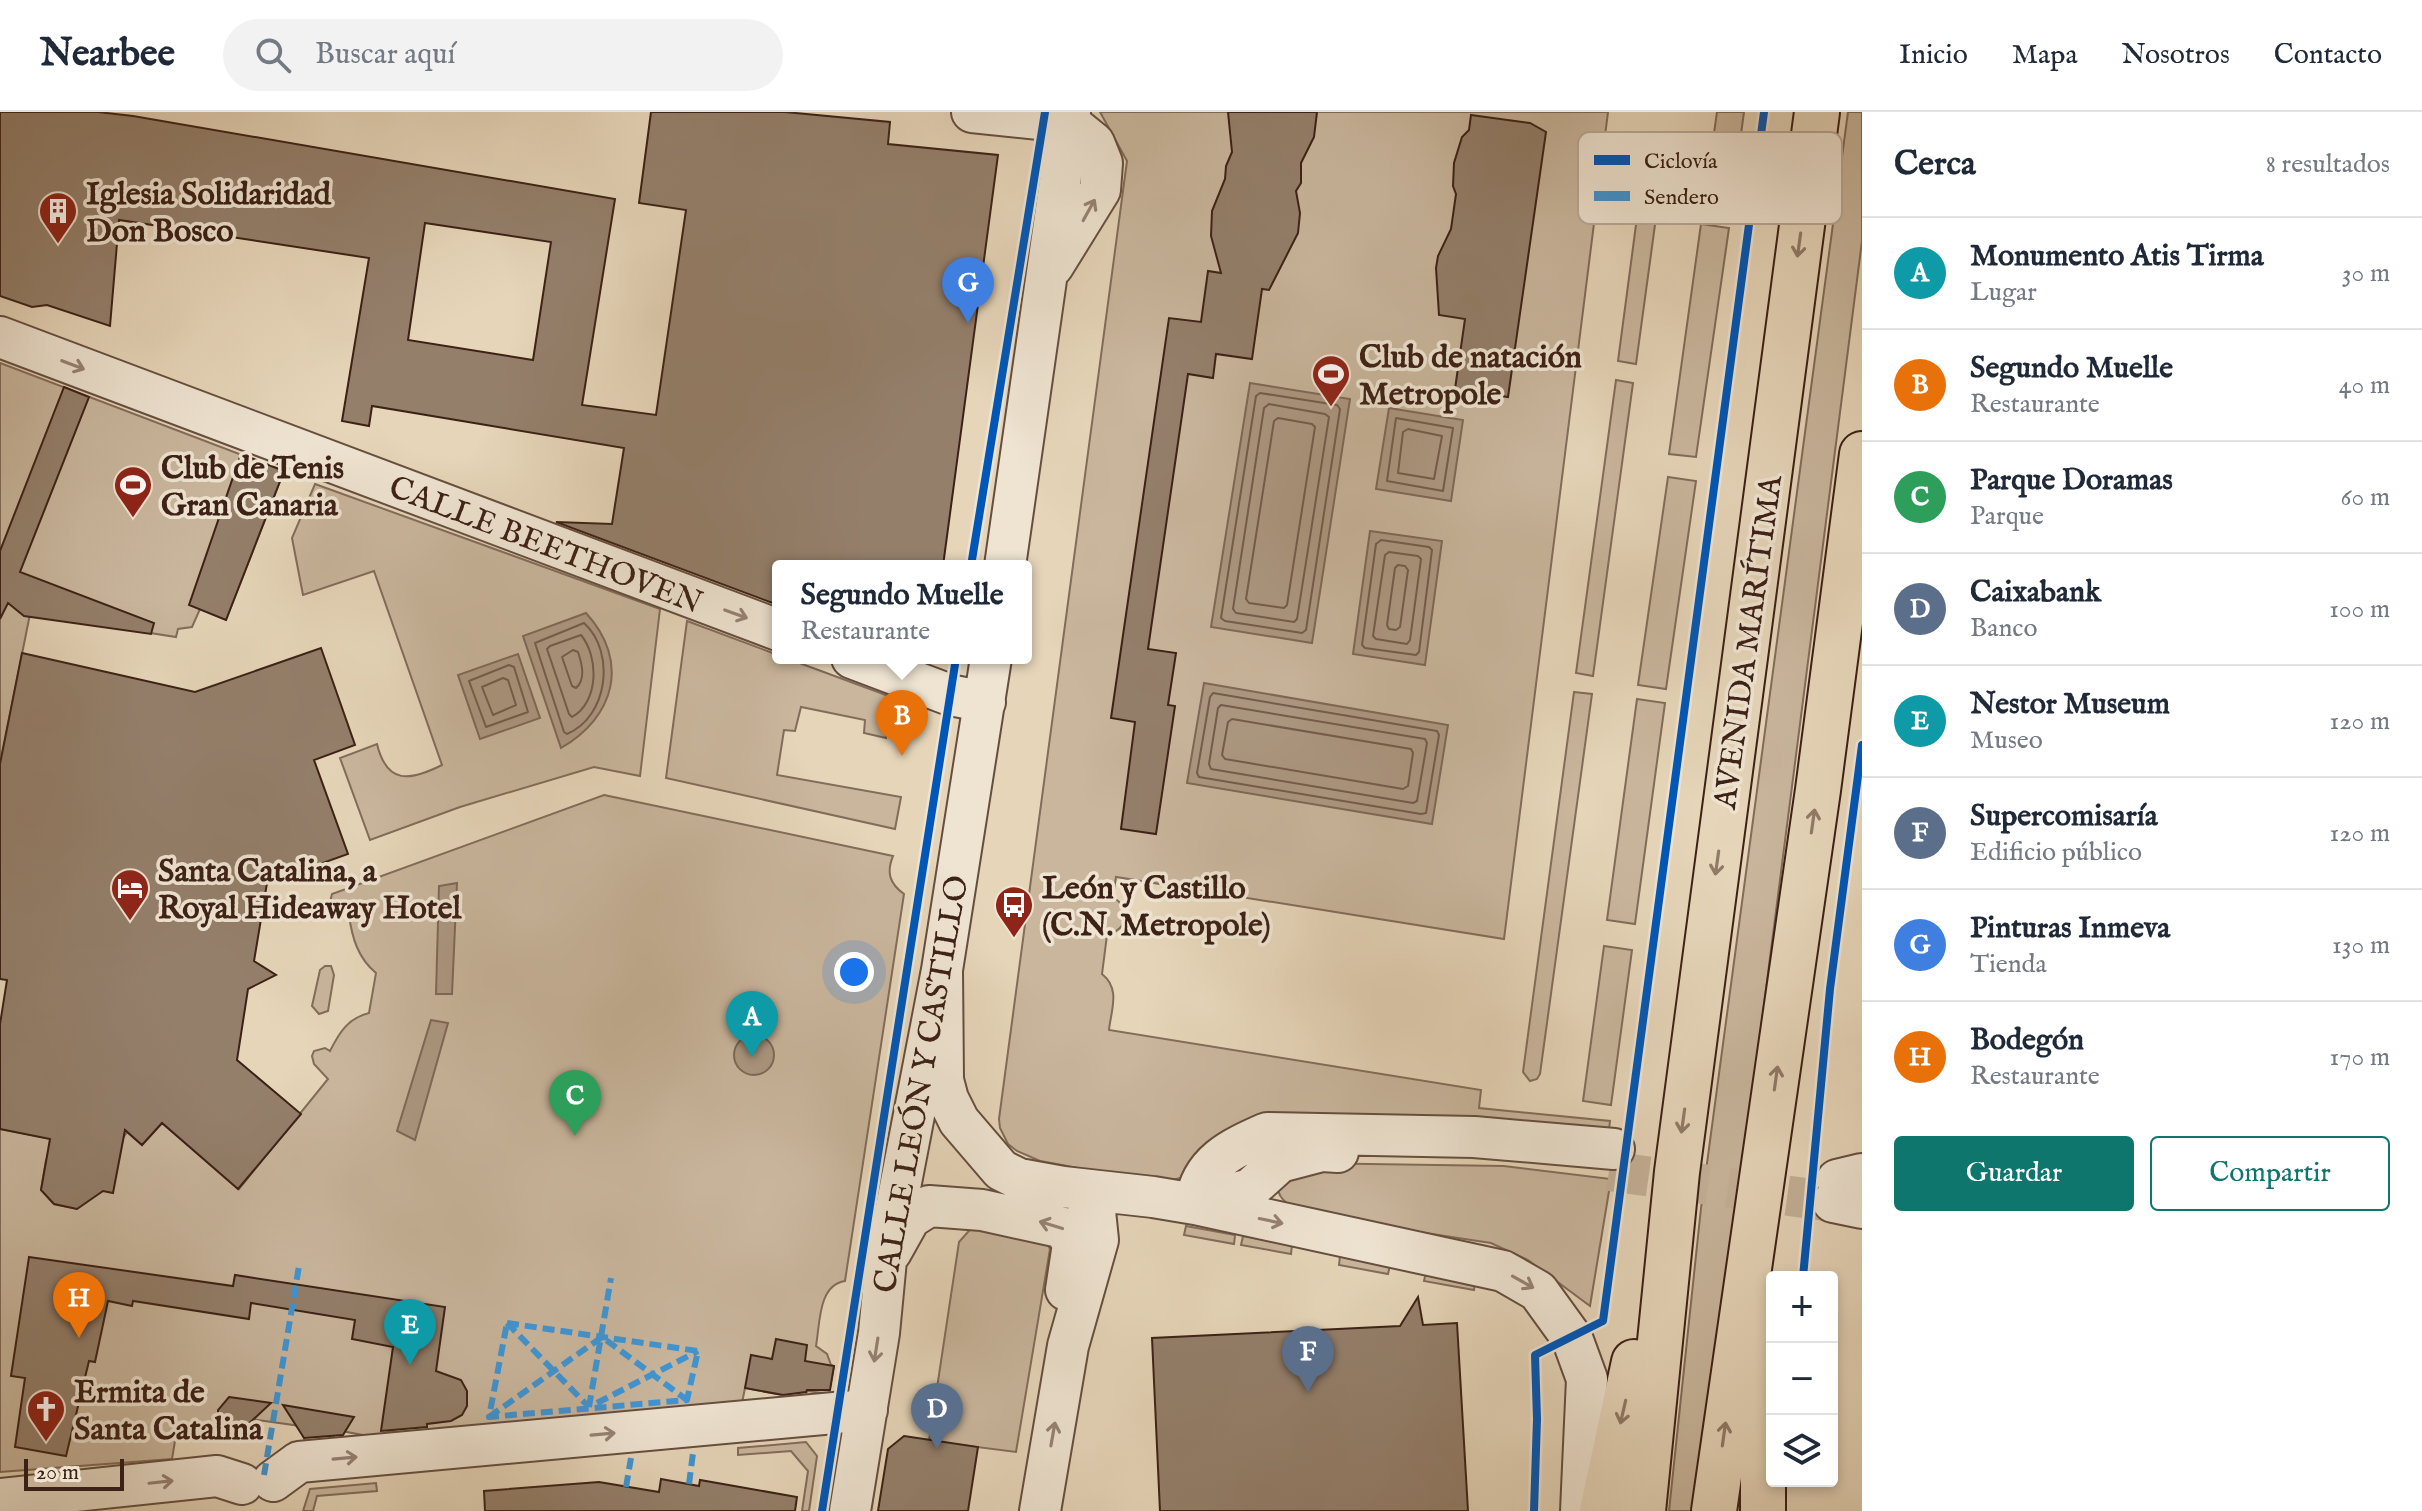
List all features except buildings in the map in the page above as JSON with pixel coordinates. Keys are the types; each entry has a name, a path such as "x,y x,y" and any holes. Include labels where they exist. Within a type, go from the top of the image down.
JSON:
{"highway":[{"name":"AVENIDA MARÍTIMA","path":"1814,132 1817,112"},
{"name":"AVENIDA MARÍTIMA","path":"1677,1172 1802,224"},
{"path":"1714,1511 1818,790 1862,454"},
{"path":"1602,1511 1677,1172"},
{"path":"1643,1511 1677,1172"},
{"path":"1760,1183 1765,1425 1763,1511"}],"street":[{"path":"972,112 1069,117 1006,560"},
{"name":"CALLE BEETHOVEN","path":"0,337 772,628"},
{"path":"868,664 950,695 985,702"},
{"name":"CALLE LEÓN Y CASTILLO","path":"850,1511 867,1410 886,1260 942,970 990,664"},
{"path":"942,970 943,1080 959,1121 1001,1170 1019,1179 1078,1190 1195,1204 1503,1271 1538,1291 1572,1338 1587,1379 1581,1511"},
{"path":"1195,1204 1250,1189 1280,1162 1322,1151 1612,1160"},
{"path":"1040,1511 1068,1346 1098,1240 1095,1211 1078,1190"},
{"path":"1098,1240 1125,1212 1153,1197"},
{"path":"886,1260 910,1218 929,1206 982,1210 1064,1228 1073,1244 1066,1284 1068,1346"},
{"path":"0,1499 217,1476 264,1499 299,1462 867,1410"}],"shaded area":[{"path":"1100,112 1608,112 1605,132 1578,132 1578,224 1594,224 1504,939 1116,877 1113,897 1123,907 1125,918 1119,928 1107,935 1102,974 1113,993 1109,1030 1481,1090 1479,1108 1610,1121 1608,1137 1280,1117 1185,1177 1159,1183 1040,1161 1008,1144 1000,1128 1127,161"},
{"path":"1717,112 1744,112 1741,132 1714,132"},
{"path":"1848,112 1862,112 1862,241 1699,1511 1669,1511 1701,1208 1833,224 1842,224 1842,157"},
{"path":"1636,224 1655,224 1636,364 1618,361"},
{"path":"1701,224 1729,228 1696,457 1669,454"},
{"name":"Club de Tenis Gran Canaria","path":"0,363 284,471 226,620 200,609 192,627 178,629 176,637 30,614 0,764"},
{"path":"1616,380 1633,383 1593,676 1576,673"},
{"path":"1668,477 1696,481 1666,689 1638,685"},
{"path":"315,484 660,609 640,776 594,767 460,807 370,840 340,758 377,744 387,767 401,776 420,774 442,765 374,571 303,595 292,538"},
{"path":"687,621 772,653 772,664 802,664 894,698 886,738 864,733 865,720 801,707 795,731 784,730 777,775 901,797 895,829 666,778"},
{"path":"1574,692 1592,694 1540,1074 1530,1081 1523,1072"},
{"path":"1637,699 1665,703 1635,924 1607,920"},
{"path":"604,795 893,856 891,878 904,894 845,1281 836,1284 825,1298 816,1346 827,1354 834,1366 829,1394 807,1391 805,1399 745,1388 742,1403 387,1432 384,1439 336,1430 333,1438 336,1441 312,1445 305,1441 300,1426 250,1419 243,1429 232,1433 178,1423 172,1459 0,1472 0,1129 68,1142 66,1150 46,1160 41,1190 54,1204 77,1209 127,1132 142,1145 162,1123 239,1189 328,1079 314,1064 314,1051 325,1048 330,1051 345,1027 369,1013 376,973 357,947 349,915 339,916 329,906 332,894"},
{"path":"1604,946 1632,950 1611,1105 1583,1101"},
{"path":"331,966 334,975 328,1011 319,1014 312,1006 320,970"},
{"path":"1301,1163 1504,1166 1611,1179 1590,1306 1528,1260 1491,1243 1313,1216 1294,1208 1279,1194 1278,1188 1281,1181"},
{"path":"975,1224 1045,1240 1050,1249 1016,1452 929,1441 959,1242"},
{"path":"1186,1226 1235,1235 1234,1244 1184,1235"},
{"path":"1243,1236 1292,1245 1291,1254 1241,1245"},
{"path":"1340,1256 1390,1265 1388,1274 1339,1265"},
{"path":"1426,1272 1475,1281 1474,1290 1424,1281"},
{"path":"806,1442 817,1456 809,1511 802,1511 808,1471 791,1451 738,1455 738,1448"},
{"path":"376,1483 377,1491 317,1496 313,1511 303,1511 310,1489"}],"water":[{"path":"1250,383 1350,399 1312,643 1211,627"},
{"path":"1389,408 1463,420 1451,501 1376,489"},
{"path":"1370,531 1442,541 1425,665 1353,654"},
{"path":"586,613 600,631 608,650 612,669 610,687 594,721 561,748 523,636"},
{"path":"518,654 540,718 480,739 458,675"},
{"path":"1204,683 1448,725 1432,824 1187,783"},
{"path":"457,883 452,994 436,994 439,886"},
{"path":"431,1020 448,1023 415,1140 397,1131"},
{"path":"754,1035 768,1041 774,1055 768,1069 754,1075 740,1069 734,1055 740,1041"}],"tunnel":[{"path":"1609,1171 1833,1202"}],"marked path":[{"path":"264,1475 299,1266"},
{"path":"589,1407 611,1278"},
{"path":"507,1323 698,1351 687,1400 489,1417 507,1323"},
{"path":"507,1323 589,1407"},
{"path":"489,1417 602,1337 687,1400"},
{"path":"597,1403 698,1351"},
{"path":"689,1484 693,1453"},
{"path":"626,1487 631,1458"}],"cycle path":[{"path":"972,560 1045,112"},
{"path":"1761,132 1764,112"},
{"path":"1534,1511 1537,1419 1535,1355 1603,1321 1749,224"},
{"path":"822,1511 955,664"},
{"path":"1804,1271 1830,989 1862,745"}],"place":[{"name":"Iglesia Solidaridad Don Bosco","path":"58,245"},
{"name":"Pinturas Inmeva","path":"968,323"},
{"name":"Club de natación Metropole","path":"1331,408"},
{"name":"Club de Tenis Gran Canaria","path":"133,519"},
{"name":"Segundo Muelle","path":"902,756"},
{"name":"Santa Catalina, a Royal Hideaway Hotel","path":"130,922"},
{"name":"León y Castillo (C.N. Metropole)","path":"1014,939"},
{"name":"Monumento Atis Tirma","path":"752,1057"},
{"name":"Parque Doramas","path":"575,1136"},
{"name":"Bodegón","path":"79,1338"},
{"name":"Nestor Museum","path":"410,1365"},
{"name":"Supercomisaría","path":"1308,1392"},
{"name":"Ermita de Santa Catalina","path":"46,1443"},
{"name":"Caixabank","path":"937,1449"}]}
